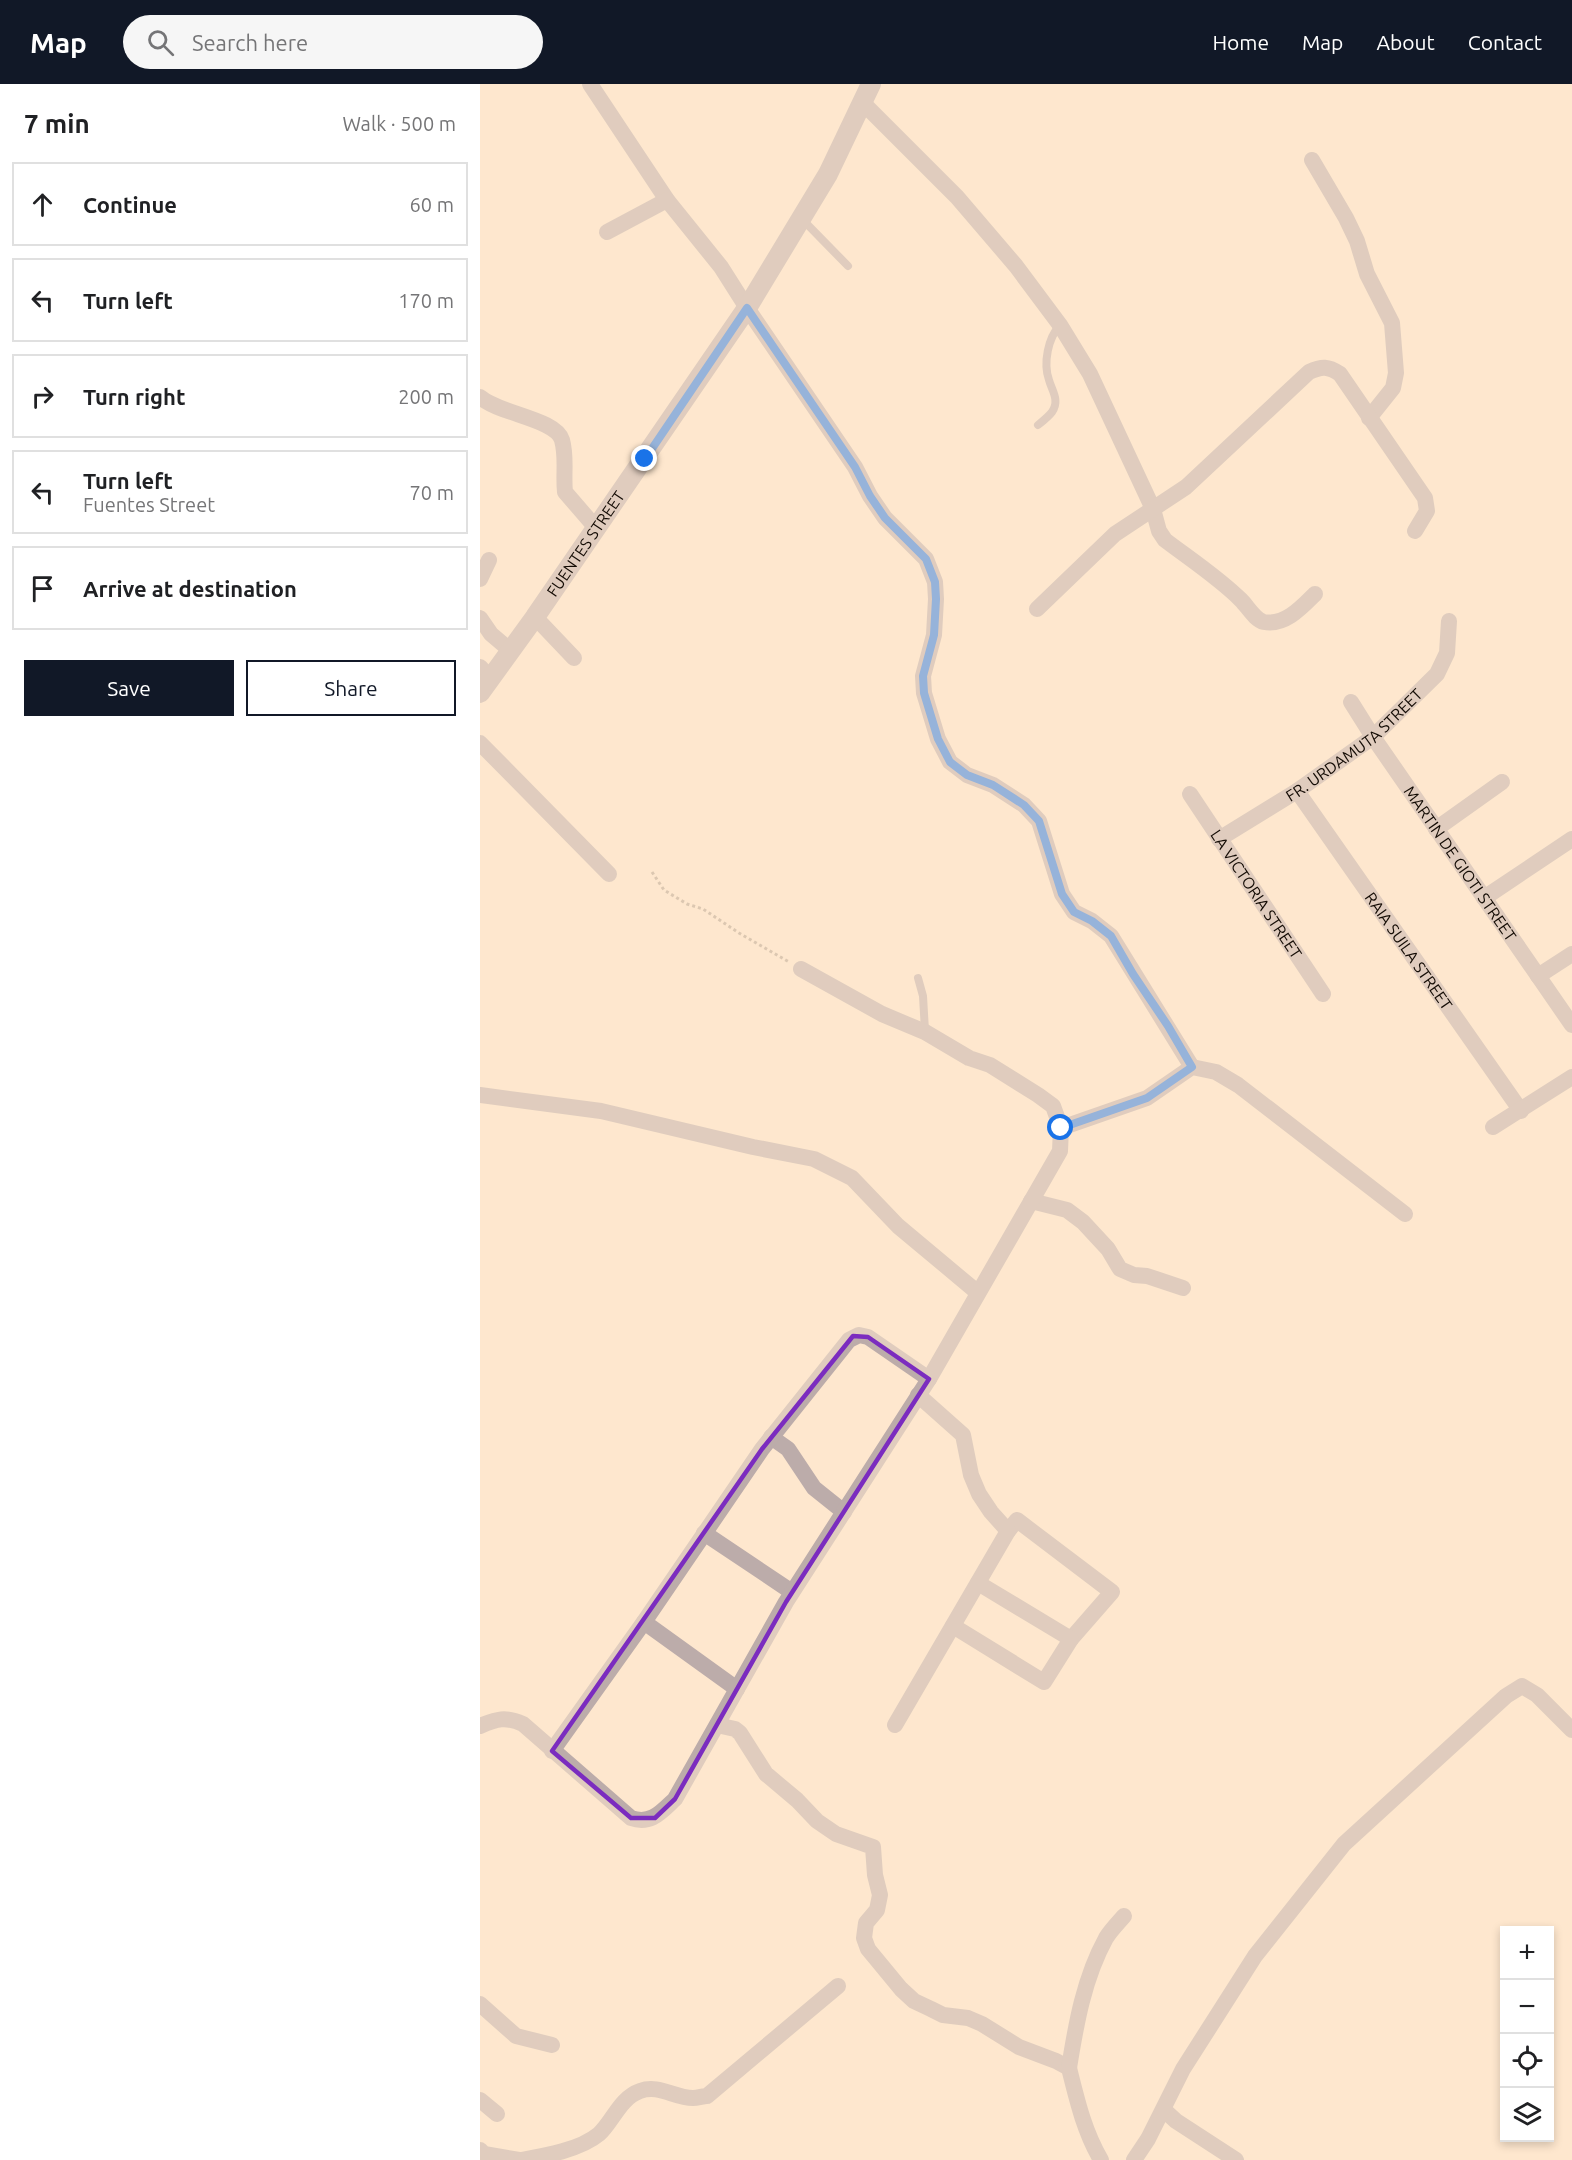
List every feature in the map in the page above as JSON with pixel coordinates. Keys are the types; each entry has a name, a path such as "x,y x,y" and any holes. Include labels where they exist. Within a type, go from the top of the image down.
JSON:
{"street":[{"path":"590,84 667,200 721,267 855,467 885,518 926,559 935,582 936,599 934,635 923,676 924,693 938,739 950,762 967,775 993,785 1024,805 1039,821 1062,894 1074,912 1092,921 1111,936 1192,1067"},
{"name":"FUENTES STREET","path":"484,680 511,651 536,617 747,308 828,174 871,84"},
{"path":"863,103 957,196 1016,266 1060,325 1090,374 1153,509 1159,531 1166,540 1240,598 1258,619 1265,622 1279,621 1296,613 1315,594"},
{"path":"1312,160 1346,218 1357,241 1367,274 1392,323 1396,373 1393,388 1369,418"},
{"path":"607,232 667,200"},
{"path":"1037,609 1115,534 1186,487 1309,372 1319,367 1328,366 1340,374 1425,498 1427,511 1415,531"},
{"path":"480,397 502,410 554,429 561,437 566,455 565,492 597,529"},
{"path":"480,579 489,560"},
{"path":"536,617 574,658"},
{"path":"480,618 491,634 511,651"},
{"name":"FR. URDAMUTA STREET","path":"1219,839 1297,791 1373,737 1437,674 1447,653 1449,621"},
{"name":"MARTIN DE GIOTI STREET","path":"1351,702 1572,1025"},
{"path":"480,743 609,874"},
{"path":"1436,829 1502,782"},
{"name":"RAIA SUILA STREET","path":"1297,791 1521,1111"},
{"name":"LA VICTORIA STREET","path":"1190,794 1323,994"},
{"path":"1484,898 1572,839"},
{"path":"1538,976 1572,954"},
{"path":"480,1726 501,1718 511,1718 523,1724 631,1818 646,1821 655,1818 675,1799 792,1592 929,1379 1060,1151 1061,1128 1053,1106 1038,1095 990,1065 969,1058 925,1032 882,1014 801,969"},
{"path":"1061,1128 1147,1098 1192,1067 1216,1072 1238,1085 1405,1215"},
{"path":"1492,1127 1521,1111 1572,1077"},
{"path":"480,1095 601,1111 814,1159 852,1178 898,1226 977,1292"},
{"path":"1031,1201 1067,1210 1083,1222 1108,1250 1120,1269 1183,1288"},
{"path":"552,1751 771,1437 853,1336 868,1337 929,1379"},
{"path":"918,1395 963,1435 971,1475 978,1494 1008,1531"},
{"path":"771,1437 788,1449 814,1488 844,1512"},
{"path":"895,1725 1008,1531 1017,1520 1112,1592 1071,1639 1044,1682 953,1626"},
{"path":"705,1533 792,1592"},
{"path":"978,1582 1071,1639"},
{"path":"644,1622 737,1689"},
{"path":"1134,2160 1164,2110 1183,2069 1255,1956 1344,1844 1506,1696 1522,1686 1537,1695 1572,1730"},
{"path":"717,1725 735,1729 740,1733 766,1774 826,1828 873,1847 874,1867 880,1895 877,1910 866,1923 864,1938 868,1948 901,1989 914,2001 943,2015 968,2018 982,2024 1018,2047 1069,2068"},
{"path":"1101,2160 1093,2147 1076,2103 1069,2068 1075,2030 1093,1967 1107,1936 1124,1916"},
{"path":"480,2150 484,2154 520,2160 556,2154 599,2134 612,2115 637,2091 648,2088 661,2089 693,2098 707,2096 838,1986"},
{"path":"480,2004 516,2036 552,2045"},
{"path":"480,2100 497,2114"},
{"path":"1164,2110 1176,2121 1236,2160"}],"lane":[{"path":"801,218 848,266"},
{"path":"1038,425 1053,411 1056,394 1049,380 1046,365 1053,332 1060,325"},
{"path":"918,978 923,996 925,1032"}],"path":[{"path":"652,872 664,890 687,904 703,909 801,969"}],"highlighted area":[{"path":"853,1336 868,1337 929,1379 786,1602 675,1799 655,1818 631,1818 552,1751 762,1449"}],"route":[{"path":"645,459 747,308 855,467 885,518 926,559 935,582 936,599 934,635 923,676 924,693 938,739 950,762 967,775 993,785 1024,805 1039,821 1062,894 1074,912 1092,921 1111,936 1192,1067 1147,1098 1061,1128"}]}
